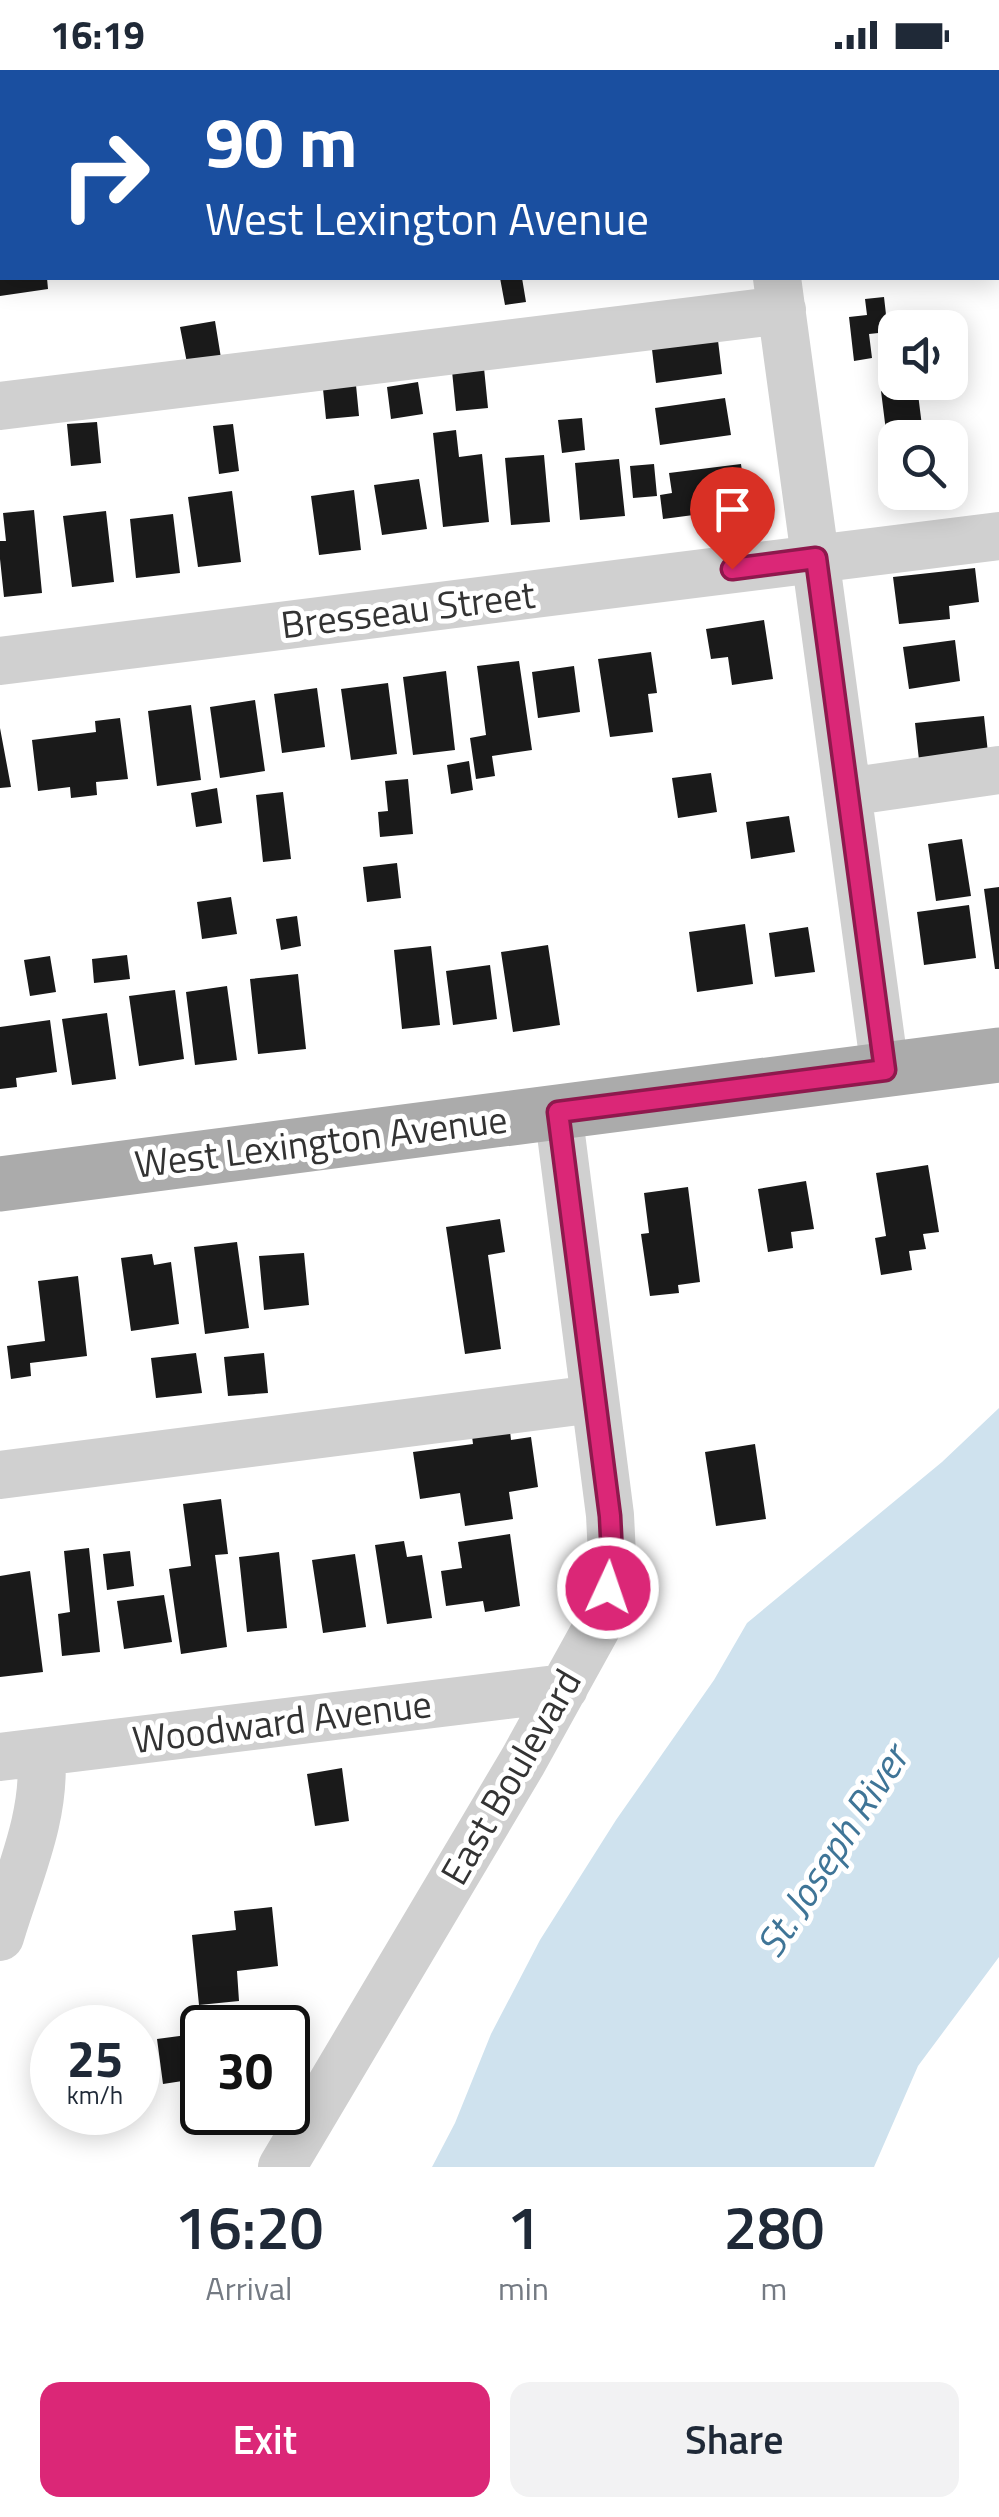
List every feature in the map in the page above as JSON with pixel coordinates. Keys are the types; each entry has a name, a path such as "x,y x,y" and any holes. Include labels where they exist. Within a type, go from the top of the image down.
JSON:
{"main road":[{"name":"West Lexington Avenue","path":"0,1184 999,1055"}],"street":[{"path":"0,406 779,294 885,1070"},
{"name":"Bresseau Street","path":"0,661 999,536"},
{"path":"847,792 999,770"},
{"name":"East Boulevard","path":"282,2167 564,1688 596,1630 607,1594 612,1556 610,1516 558,1112"},
{"path":"0,1475 594,1399"},
{"name":"Woodward Avenue","path":"21,1755 564,1688"},
{"path":"0,1936 40,1807 44,1779 21,1755"}],"water":[{"name":"St. Joseph River","path":"999,1408 999,1957 918,2066 874,2167 432,2167 455,2123 491,2034 540,1940 616,1820 714,1680 747,1623 942,1462"}],"building":[{"path":"0,280 47,280 48,289 0,296"},
{"path":"500,280 522,280 526,302 505,305"},
{"path":"884,297 885,310 878,310 878,333 869,334 872,358 854,361 849,317 867,315 865,299"},
{"path":"215,321 221,358 187,363 180,327"},
{"path":"717,332 722,374 656,383 651,341"},
{"path":"484,368 488,408 456,411 452,371"},
{"path":"418,382 423,414 391,419 387,387"},
{"path":"356,385 359,416 326,419 323,389"},
{"path":"725,398 731,435 660,445 655,408"},
{"path":"882,400 919,400 921,420 885,420"},
{"path":"582,418 585,450 562,453 558,420"},
{"path":"97,422 101,463 71,466 67,424"},
{"path":"233,424 239,471 219,474 213,426"},
{"path":"456,430 459,457 482,454 489,522 443,527 433,433"},
{"path":"544,455 550,522 511,525 505,458"},
{"path":"619,459 625,516 580,520 575,463"},
{"path":"654,464 657,496 633,498 630,466"},
{"path":"741,464 747,508 663,519 660,495 672,493 669,473"},
{"path":"419,479 427,529 382,535 374,485"},
{"path":"354,490 361,550 319,555 311,496"},
{"path":"232,491 241,562 198,567 188,497"},
{"path":"34,510 42,593 4,597 0,559 0,541 6,541 3,513"},
{"path":"106,511 114,582 72,587 63,516"},
{"path":"173,514 180,573 136,578 130,519"},
{"path":"975,568 979,602 949,606 950,619 899,624 893,577"},
{"path":"764,620 773,679 732,685 728,657 711,659 706,629"},
{"path":"955,640 960,681 909,689 903,647"},
{"path":"651,652 657,693 648,694 653,732 610,737 598,659"},
{"path":"519,661 532,750 492,756 495,776 476,779 470,738 486,735 477,666"},
{"path":"574,666 580,712 538,718 532,672"},
{"path":"446,671 455,750 413,755 403,677"},
{"path":"388,683 397,754 351,760 341,689"},
{"path":"317,688 325,747 282,753 274,694"},
{"path":"255,700 265,771 220,778 210,707"},
{"path":"191,705 201,780 157,786 148,711"},
{"path":"984,716 988,753 919,760 915,723"},
{"path":"120,718 128,779 96,782 97,795 71,798 70,787 38,791 32,740 96,732 95,721"},
{"path":"0,728 11,787 0,788"},
{"path":"469,761 473,790 451,794 447,765"},
{"path":"711,773 717,812 678,818 672,778"},
{"path":"408,779 413,834 380,837 378,812 388,811 385,781"},
{"path":"217,788 222,823 196,827 191,793"},
{"path":"283,792 291,859 263,862 256,795"},
{"path":"789,816 795,852 751,859 746,822"},
{"path":"962,839 971,896 936,901 928,844"},
{"path":"397,863 401,898 367,902 363,867"},
{"path":"999,887 999,969 995,969 984,889"},
{"path":"231,897 237,934 202,939 197,902"},
{"path":"969,905 976,958 924,965 917,912"},
{"path":"297,916 301,946 281,950 276,919"},
{"path":"745,924 753,984 697,992 689,932"},
{"path":"808,927 815,972 775,977 769,933"},
{"path":"548,945 560,1025 513,1032 501,952"},
{"path":"431,946 440,1025 402,1029 394,950"},
{"path":"127,955 130,979 94,983 92,959"},
{"path":"50,956 56,992 30,996 24,960"},
{"path":"490,965 497,1019 453,1025 446,971"},
{"path":"298,974 306,1049 258,1054 250,979"},
{"path":"227,986 237,1060 195,1065 186,992"},
{"path":"175,990 184,1059 139,1066 129,996"},
{"path":"107,1013 116,1079 72,1085 62,1019"},
{"path":"50,1020 57,1072 16,1078 17,1087 0,1089 0,1027"},
{"path":"928,1165 939,1232 923,1234 926,1249 909,1251 912,1270 881,1275 875,1238 886,1236 876,1173"},
{"path":"806,1181 814,1229 791,1232 793,1248 768,1252 758,1189"},
{"path":"688,1187 700,1282 678,1285 679,1293 650,1296 641,1234 649,1233 644,1193"},
{"path":"500,1219 505,1252 488,1255 501,1349 465,1354 446,1227"},
{"path":"237,1242 249,1328 205,1334 194,1247"},
{"path":"304,1253 309,1305 264,1310 259,1256"},
{"path":"152,1254 154,1265 171,1262 179,1324 131,1331 121,1258"},
{"path":"78,1276 87,1356 30,1363 31,1376 11,1379 7,1346 45,1341 38,1281"},
{"path":"196,1353 202,1393 156,1398 151,1358"},
{"path":"264,1353 268,1393 228,1396 224,1357"},
{"path":"510,1431 511,1440 531,1437 538,1487 509,1492 513,1519 465,1526 460,1493 420,1499 413,1452 473,1444 472,1436"},
{"path":"755,1444 766,1519 716,1526 705,1452"},
{"path":"221,1499 228,1554 215,1555 227,1647 181,1654 169,1569 191,1566 183,1504"},
{"path":"510,1534 520,1606 485,1612 483,1601 446,1606 441,1571 462,1568 458,1542"},
{"path":"404,1541 407,1557 422,1555 432,1618 387,1624 375,1545"},
{"path":"89,1548 100,1652 62,1656 58,1614 70,1612 64,1551"},
{"path":"130,1551 134,1586 107,1590 103,1554"},
{"path":"279,1552 287,1628 247,1632 239,1557"},
{"path":"355,1554 366,1627 323,1633 312,1560"},
{"path":"30,1571 43,1672 0,1677 0,1576"},
{"path":"164,1595 172,1642 124,1649 117,1601"},
{"path":"342,1768 349,1821 315,1826 307,1774"},
{"path":"272,1907 278,1966 237,1971 239,2001 199,2005 192,1935 236,1930 234,1911"},
{"path":"180,2036 180,2081 163,2084 160,2039"}],"route":[{"path":"608,1588 612,1556 610,1516 558,1112 885,1070 816,558 732,569"}]}
